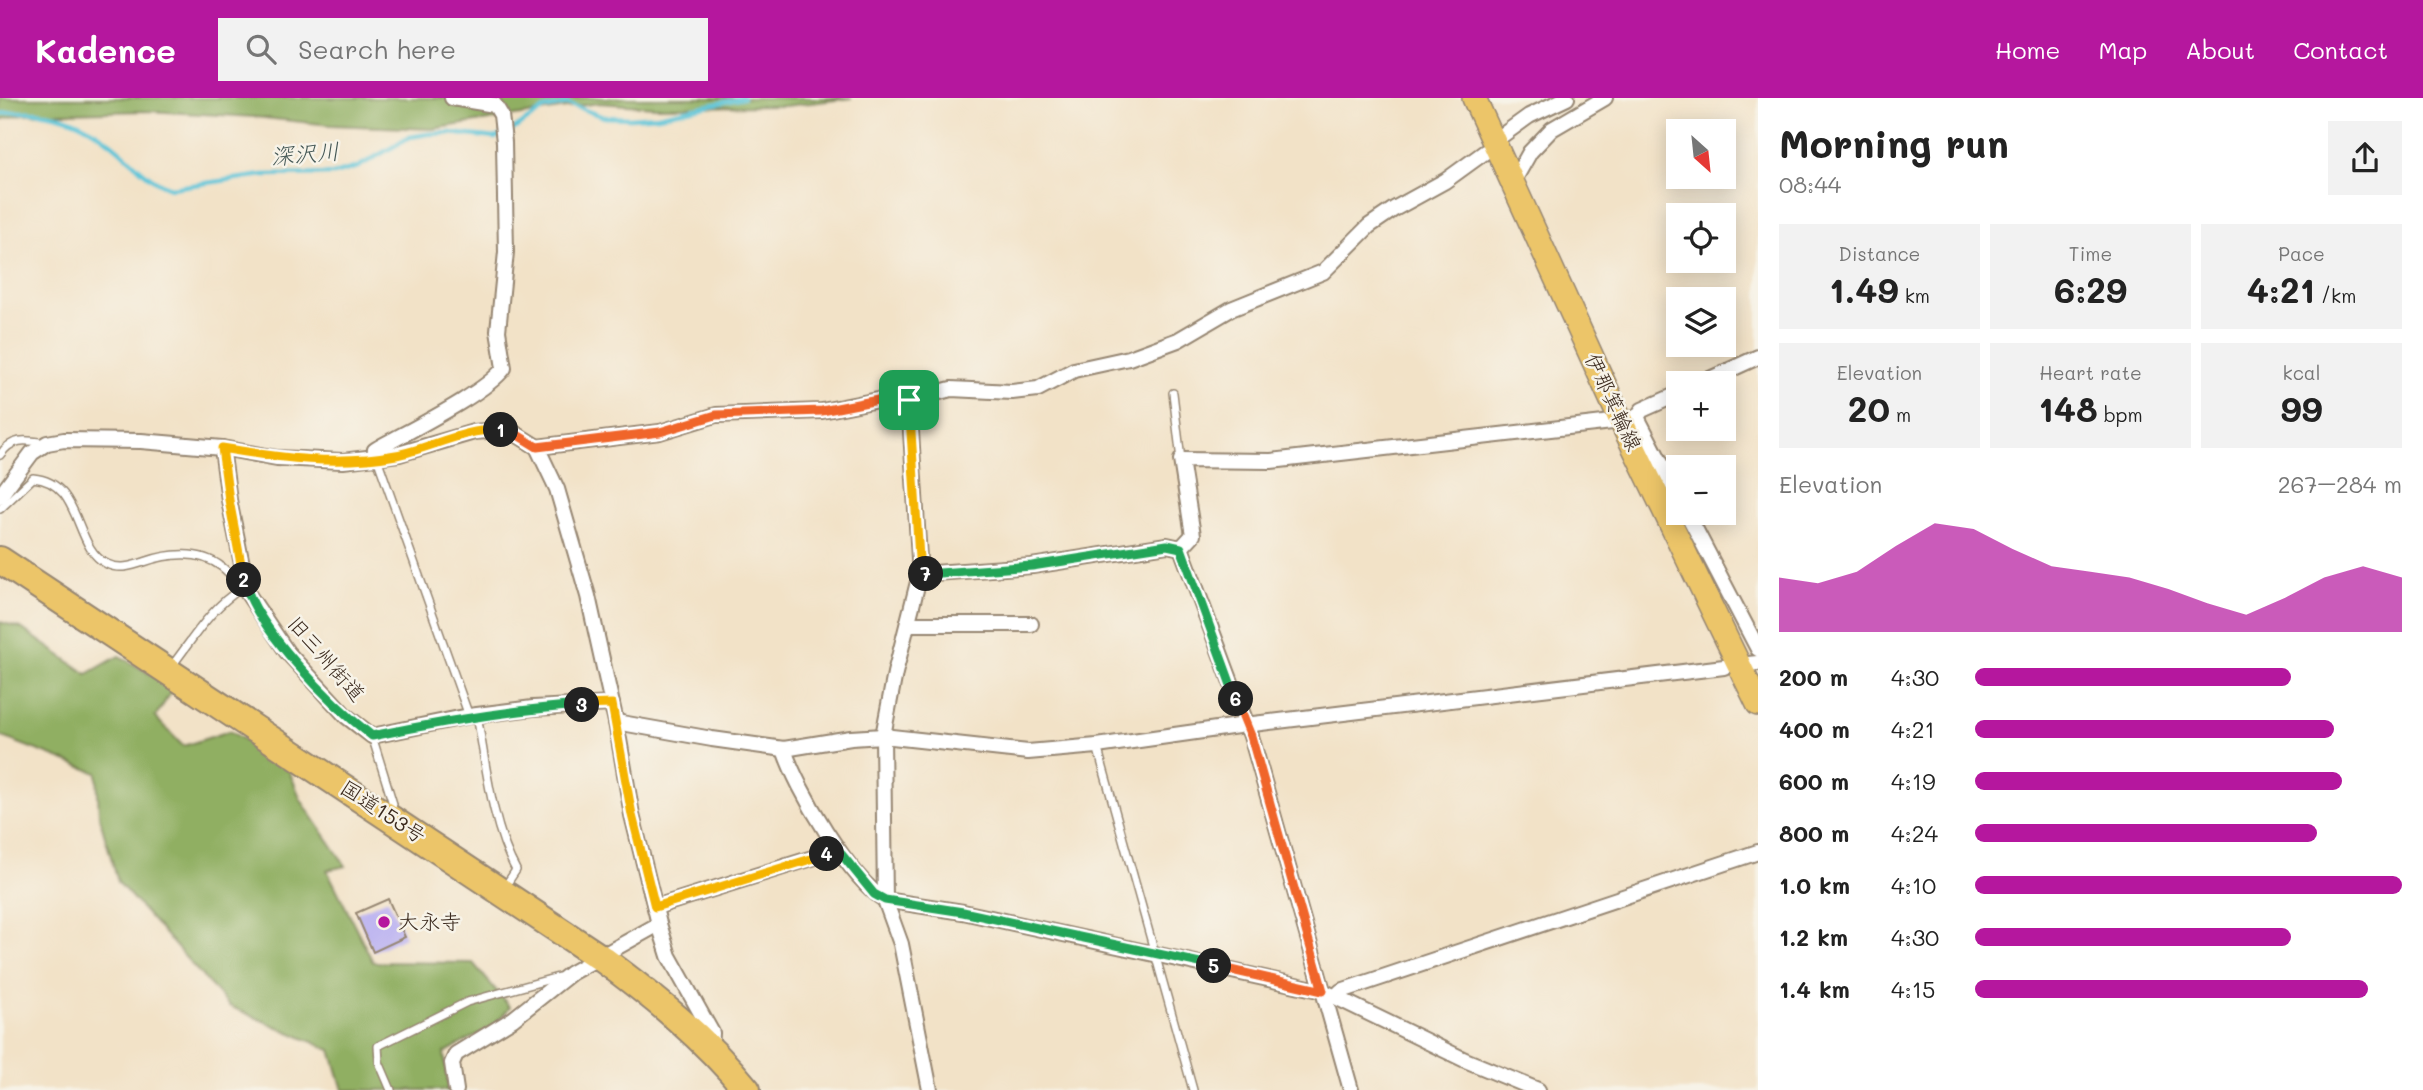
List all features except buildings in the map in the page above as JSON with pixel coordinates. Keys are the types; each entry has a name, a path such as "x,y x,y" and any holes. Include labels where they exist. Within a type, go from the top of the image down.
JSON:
{"highway":[{"name":"国道153号","path":"0,560 502,891 574,947 601,958 645,991 711,1049 747,1090"}],"main road":[{"name":"伊那箕輪線","path":"1474,98 1512,184 1629,419 1758,704"}],"street":[{"path":"377,458 375,450 477,390 497,377 504,368 498,331 506,252 501,115 495,105 452,98"},
{"path":"1500,137 1529,116 1567,98"},
{"path":"1512,184 1530,152 1552,129 1605,98"},
{"path":"537,447 660,432 716,415 822,411 883,399 909,400 951,389 1012,392 1038,389 1074,370 1129,358 1178,340 1231,309 1323,272 1369,226 1446,181 1485,152"},
{"path":"1727,371 1758,357"},
{"path":"909,400 920,574 895,673 883,736 885,900 901,944 930,1090"},
{"path":"1181,548 1193,535 1181,460 1272,461 1629,419 1666,400"},
{"path":"1629,419 1666,477"},
{"path":"0,496 32,453 47,443 64,440 141,441 222,448 277,458 342,461 399,454 474,432 499,430 516,434 537,447 557,489 588,596 616,722 632,815 659,924 669,956 712,1033 711,1049"},
{"path":"222,448 245,591"},
{"path":"1693,525 1758,649"},
{"path":"920,574 1032,566 1167,545 1181,548"},
{"path":"1181,548 1251,736 1329,994 1351,1090"},
{"name":"旧三州街道","path":"245,591 287,652 346,716 372,736"},
{"path":"909,624 1031,624"},
{"path":"616,722 712,739 784,748 883,736 1028,752 1097,746 1245,725 1724,667"},
{"path":"372,736 473,716 533,708 612,704"},
{"path":"784,748 790,768 838,850 874,894 885,900 963,912 1329,994 1465,1060 1538,1090"},
{"path":"655,907 838,850"},
{"path":"1329,994 1758,852"},
{"path":"456,1090 452,1063 456,1054 513,1019 571,970 601,958 659,924"}],"lane":[{"path":"1173,393 1181,460"},
{"path":"0,455 5,448 21,439 47,443"},
{"path":"377,458 473,716 491,795 509,858 516,870 502,891"},
{"name":"旧三州街道","path":"0,509 33,478 44,479 59,488 96,555 106,564 119,568 162,556 186,554 209,560 223,568 245,591"},
{"path":"169,671 203,623 227,597 245,591"},
{"path":"372,736 393,804 387,815"},
{"path":"1097,746 1193,1090"},
{"path":"391,1090 379,1062 378,1046 467,1002 571,970"}],"green space":[{"path":"0,98 852,98 785,106 655,107 598,103 432,129 330,125 255,117 147,111 23,114 0,120"},
{"path":"0,622 21,628 87,674 119,656 174,688 155,717 183,746 229,731 286,763 301,800 346,866 327,870 373,962 473,963 510,1007 494,1026 444,1053 449,1090 343,1090 331,1050 229,1006 118,882 99,815 97,773 0,736"}],"waterway":[{"name":"深沢川","path":"0,114 37,112 69,119 99,134 148,175 171,188 263,175 334,174 358,167 410,137 450,133 495,138 511,131 544,109 568,104 604,117 630,118 658,116 743,98"}],"place":[{"name":"大永寺","path":"384,922"}],"route":[{"path":"883,399 909,400 920,574 1032,566 1167,545 1181,548 1251,736 1323,991 963,912 885,900 874,894 838,850 655,907 632,815 612,704 533,708 469,716 372,736 346,716 287,652 248,594 240,565 222,448 277,458 342,461 399,454 474,432 499,430 516,434 537,447 660,432 716,415 822,411 883,399"}]}
